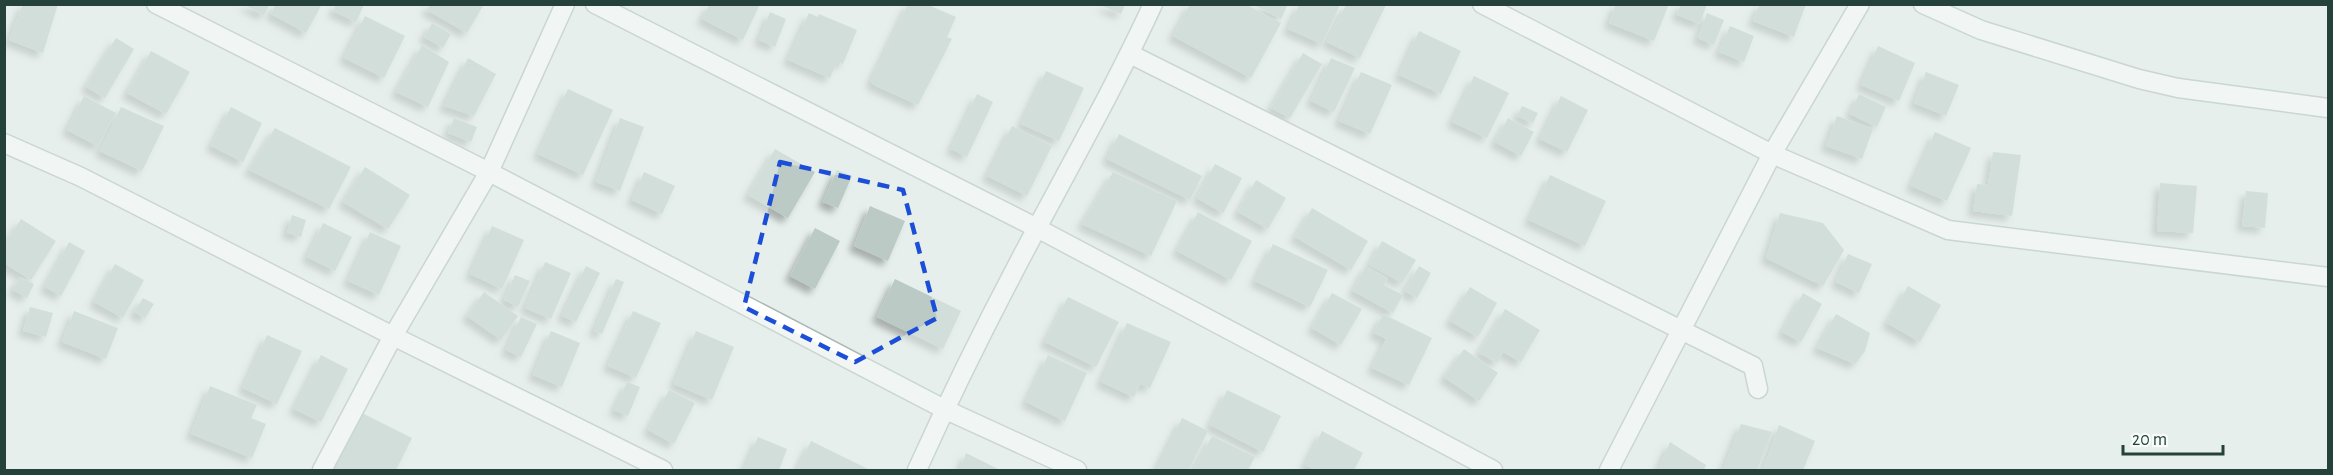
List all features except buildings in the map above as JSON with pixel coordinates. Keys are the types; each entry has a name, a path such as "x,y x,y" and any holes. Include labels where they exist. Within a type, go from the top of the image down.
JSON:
{"street":[{"path":"156,4 489,172 944,409 1077,471"},
{"path":"322,471 393,336 489,172 565,4"},
{"path":"595,4 1037,228 1493,471"},
{"path":"917,471 944,409 1130,54 1153,4"},
{"path":"1482,4 1772,154 1948,230 2328,277"},
{"path":"1609,471 1772,154 1860,4"},
{"path":"1923,4 1981,30 2139,79 2178,88 2328,108"},
{"path":"1130,54 1753,366 1758,389"},
{"path":"4,143 81,177 663,471"}],"highlighted area":[{"path":"780,162 903,190 937,318 855,362 744,307"}]}
